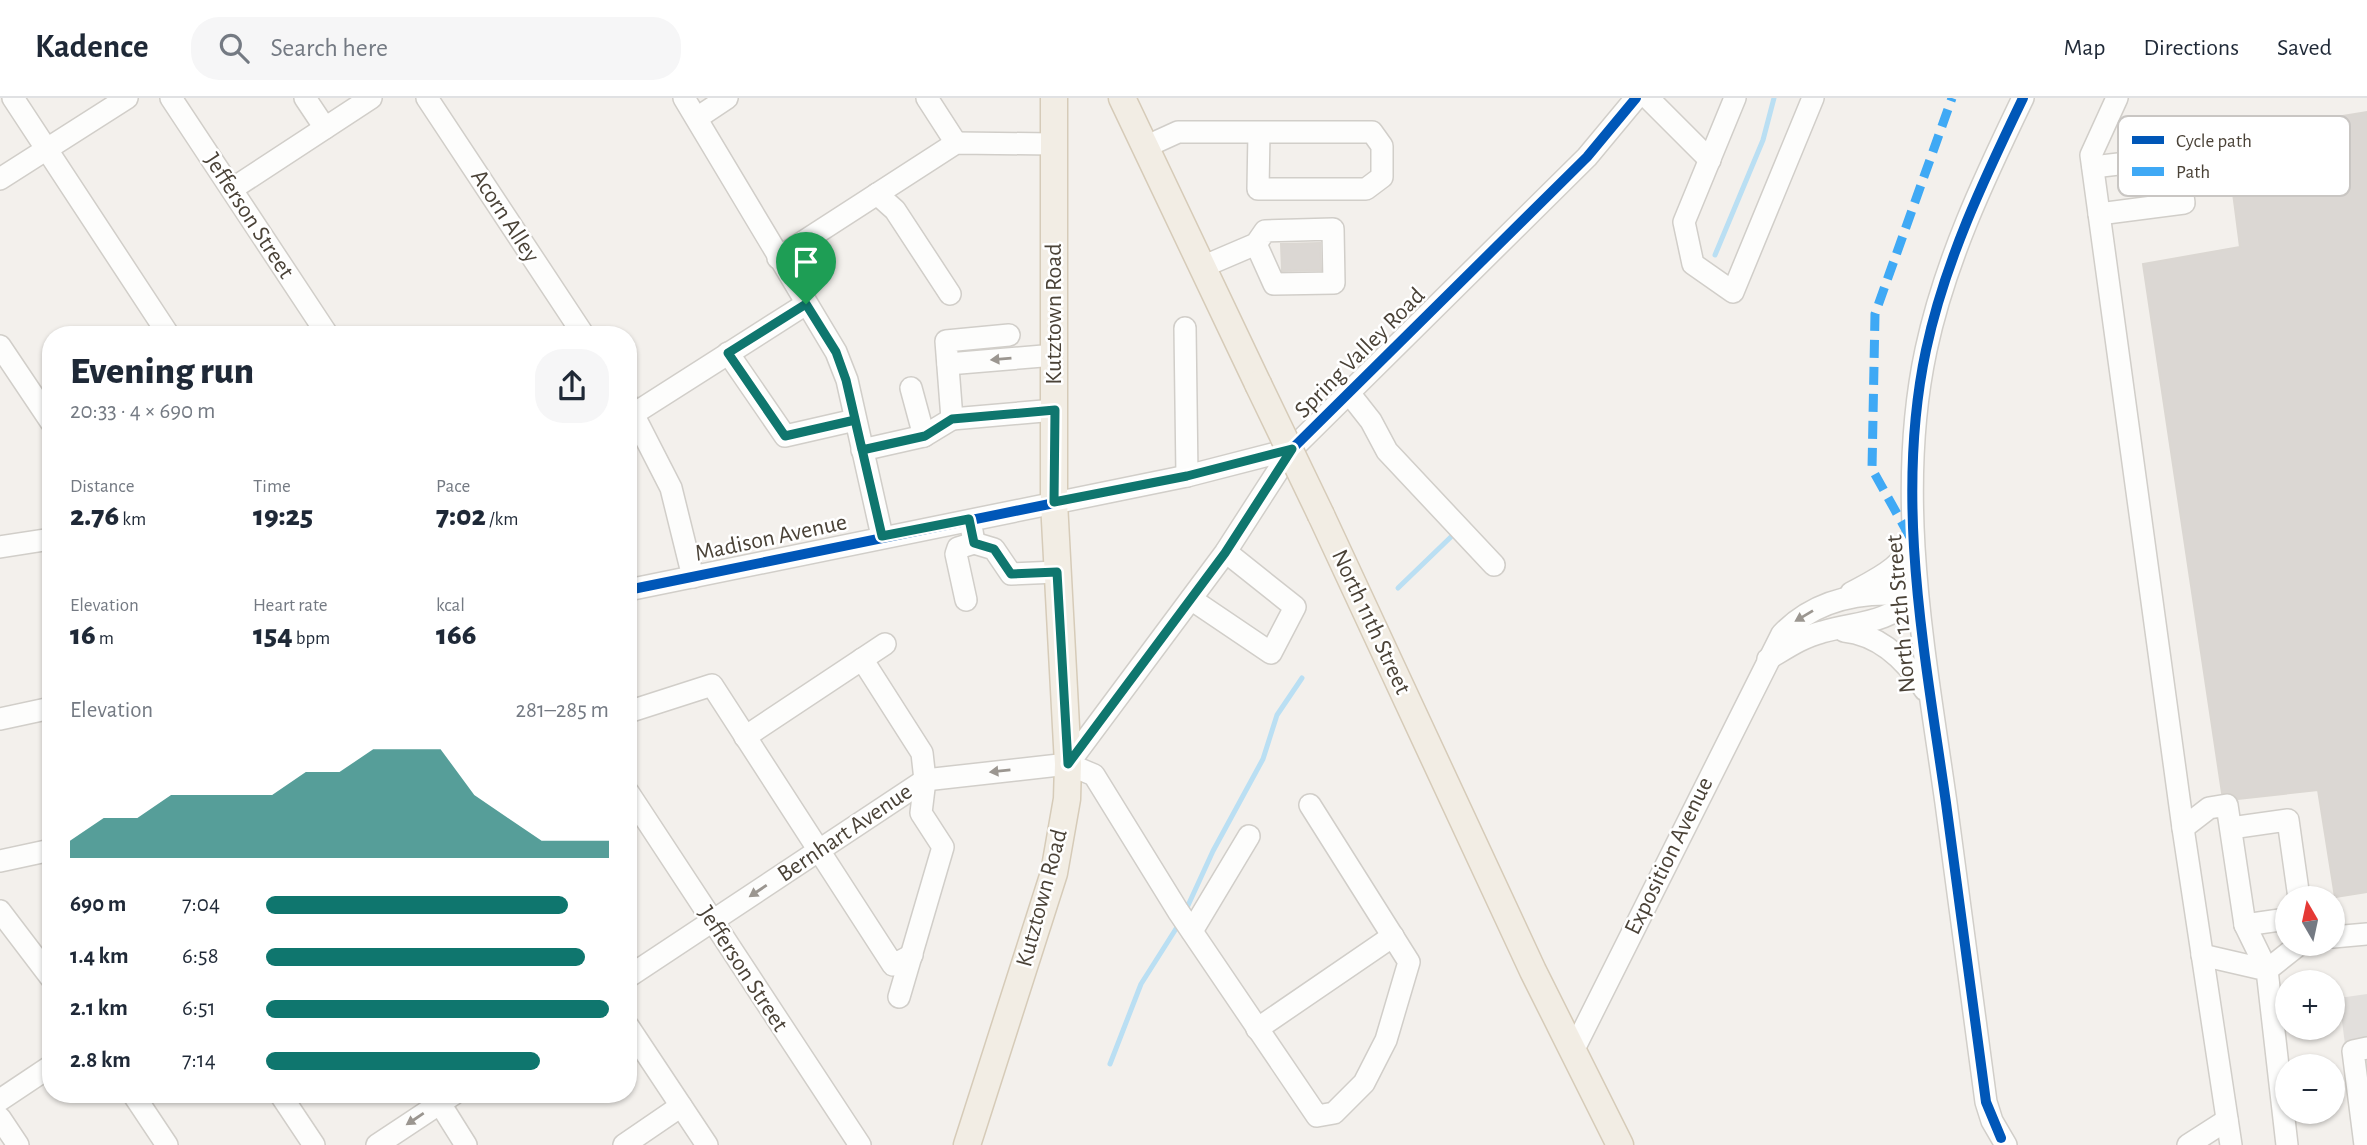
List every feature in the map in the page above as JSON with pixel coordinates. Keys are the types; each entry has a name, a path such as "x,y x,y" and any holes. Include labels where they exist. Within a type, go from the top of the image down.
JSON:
{"main road":[{"name":"Kutztown Road","path":"967,1145 1054,873 1067,799 1068,764 1054,502 1054,98"},
{"name":"North 11th Street","path":"1122,98 1321,515 1533,971 1620,1145"}],"street":[{"path":"13,98 163,326"},
{"path":"0,179 127,98"},
{"name":"Jefferson Street","path":"171,98 322,326"},
{"path":"305,98 325,128"},
{"path":"232,189 371,98"},
{"name":"Acorn Alley","path":"427,98 578,326"},
{"path":"684,98 836,352 882,536"},
{"path":"697,118 727,98"},
{"path":"928,98 956,143"},
{"name":"Spring Valley Road","path":"1068,764 1226,552 1292,449 1587,157 1636,98"},
{"path":"1648,98 1710,160"},
{"path":"1735,98 1684,222 1693,264 1733,292 1813,98"},
{"name":"North 12th Street","path":"2003,1142 1986,1102 1946,800 1928,695 1917,596 1914,524 1915,433 1926,349 1968,216 2023,98"},
{"path":"2117,98 2096,137 2091,155 2183,828 2231,1145"},
{"path":"1145,147 1178,132 1372,131 1382,146 1382,177 1366,189 1258,189 1259,132"},
{"path":"778,258 956,143 1053,144"},
{"path":"2093,167 2118,164"},
{"path":"877,194 895,210 950,294"},
{"path":"2099,214 2184,203 2183,196"},
{"path":"1202,267 1256,244"},
{"path":"637,406 806,304"},
{"path":"1185,328 1187,476"},
{"path":"952,419 946,341 1009,335"},
{"path":"0,346 42,409"},
{"path":"728,353 785,436 855,420"},
{"path":"948,364 1055,355"},
{"path":"911,388 925,436"},
{"path":"1349,393 1371,421 1387,451 1494,565"},
{"path":"862,450 925,436 952,419 1055,410"},
{"path":"637,421 671,488 693,577"},
{"name":"Madison Avenue","path":"637,588 882,536 1187,476 1292,449"},
{"path":"969,519 974,543"},
{"path":"1841,598 1895,565 1912,542 1914,524"},
{"path":"0,547 42,540"},
{"path":"966,600 956,554 958,548 974,543 994,549 1013,583 1057,572"},
{"path":"1191,599 1271,653 1295,607 1226,552"},
{"name":"Exposition Avenue","path":"1573,1051 1766,660 1790,626 1841,598 1892,593 1917,596"},
{"path":"1766,660 1821,632 1871,622 1897,613 1917,596"},
{"path":"1821,632 1856,633 1886,646 1914,670 1928,695"},
{"path":"745,737 885,644"},
{"path":"862,659 922,753 925,780 921,813 943,847 899,997"},
{"path":"637,709 712,685 893,965 912,955"},
{"path":"0,719 42,710"},
{"path":"1068,764 1094,775 1178,911 1317,1116 1334,1112 1364,1083 1386,1040 1409,962 1310,805"},
{"name":"Bernhart Avenue","path":"637,971 925,780 1068,764"},
{"path":"2183,828 2209,808 2227,805 2245,925 2267,971 2287,1145"},
{"name":"Jefferson Street","path":"637,806 858,1144"},
{"path":"2231,828 2288,820 2297,886"},
{"path":"1192,931 1249,836"},
{"path":"0,861 42,852"},
{"path":"0,911 42,966"},
{"path":"2245,925 2275,921"},
{"path":"2345,936 2367,934"},
{"path":"1257,1029 1393,936"},
{"path":"2202,955 2267,971"},
{"path":"2267,971 2285,956"},
{"path":"637,1040 707,1145"},
{"path":"2365,1145 2353,1051 2367,1048"},
{"path":"0,1100 42,1072"},
{"path":"139,1103 167,1145"},
{"path":"286,1103 314,1145"},
{"path":"377,1145 434,1103"},
{"path":"445,1103 466,1145"},
{"path":"624,1145 681,1106"},
{"path":"0,1118 18,1145"},
{"path":"2188,1145 2227,1120"}],"shaded area":[{"path":"2367,994 2367,1145 2358,1145 2344,1040 2345,997"}],"building":[{"path":"2367,112 2367,892 2345,895 2345,886 2333,886 2318,790 2238,799 2231,793 2222,793 2143,264 2240,247 2233,196 2350,196 2350,116 2342,116"},
{"path":"1320,243 1321,270 1282,271 1281,244"}],"waterway":[{"path":"1715,255 1763,140 1774,98"},
{"path":"1398,588 1455,533"},
{"path":"1185,912 1213,851 1263,759 1277,715 1302,678"},
{"path":"1110,1064 1141,984 1179,924"}],"marked path":[{"path":"1910,537 1872,469 1875,314 1952,98"}],"cycle path":[{"path":"1068,764 1225,553 1292,449 1587,157 1636,98"},
{"path":"2001,1138 1986,1102 1922,634 1916,577 1913,463 1917,406 1934,317 1980,190 2023,98"},
{"path":"637,588 1187,476 1292,449"}],"route":[{"path":"806,304 728,353 785,436 855,420 862,450 925,436 952,419 1055,410 1054,502 1187,476 1292,449 1225,553 1068,764 1057,572 1011,574 994,549 974,543 969,519 882,536 855,420 846,380 836,352 806,304"}]}
